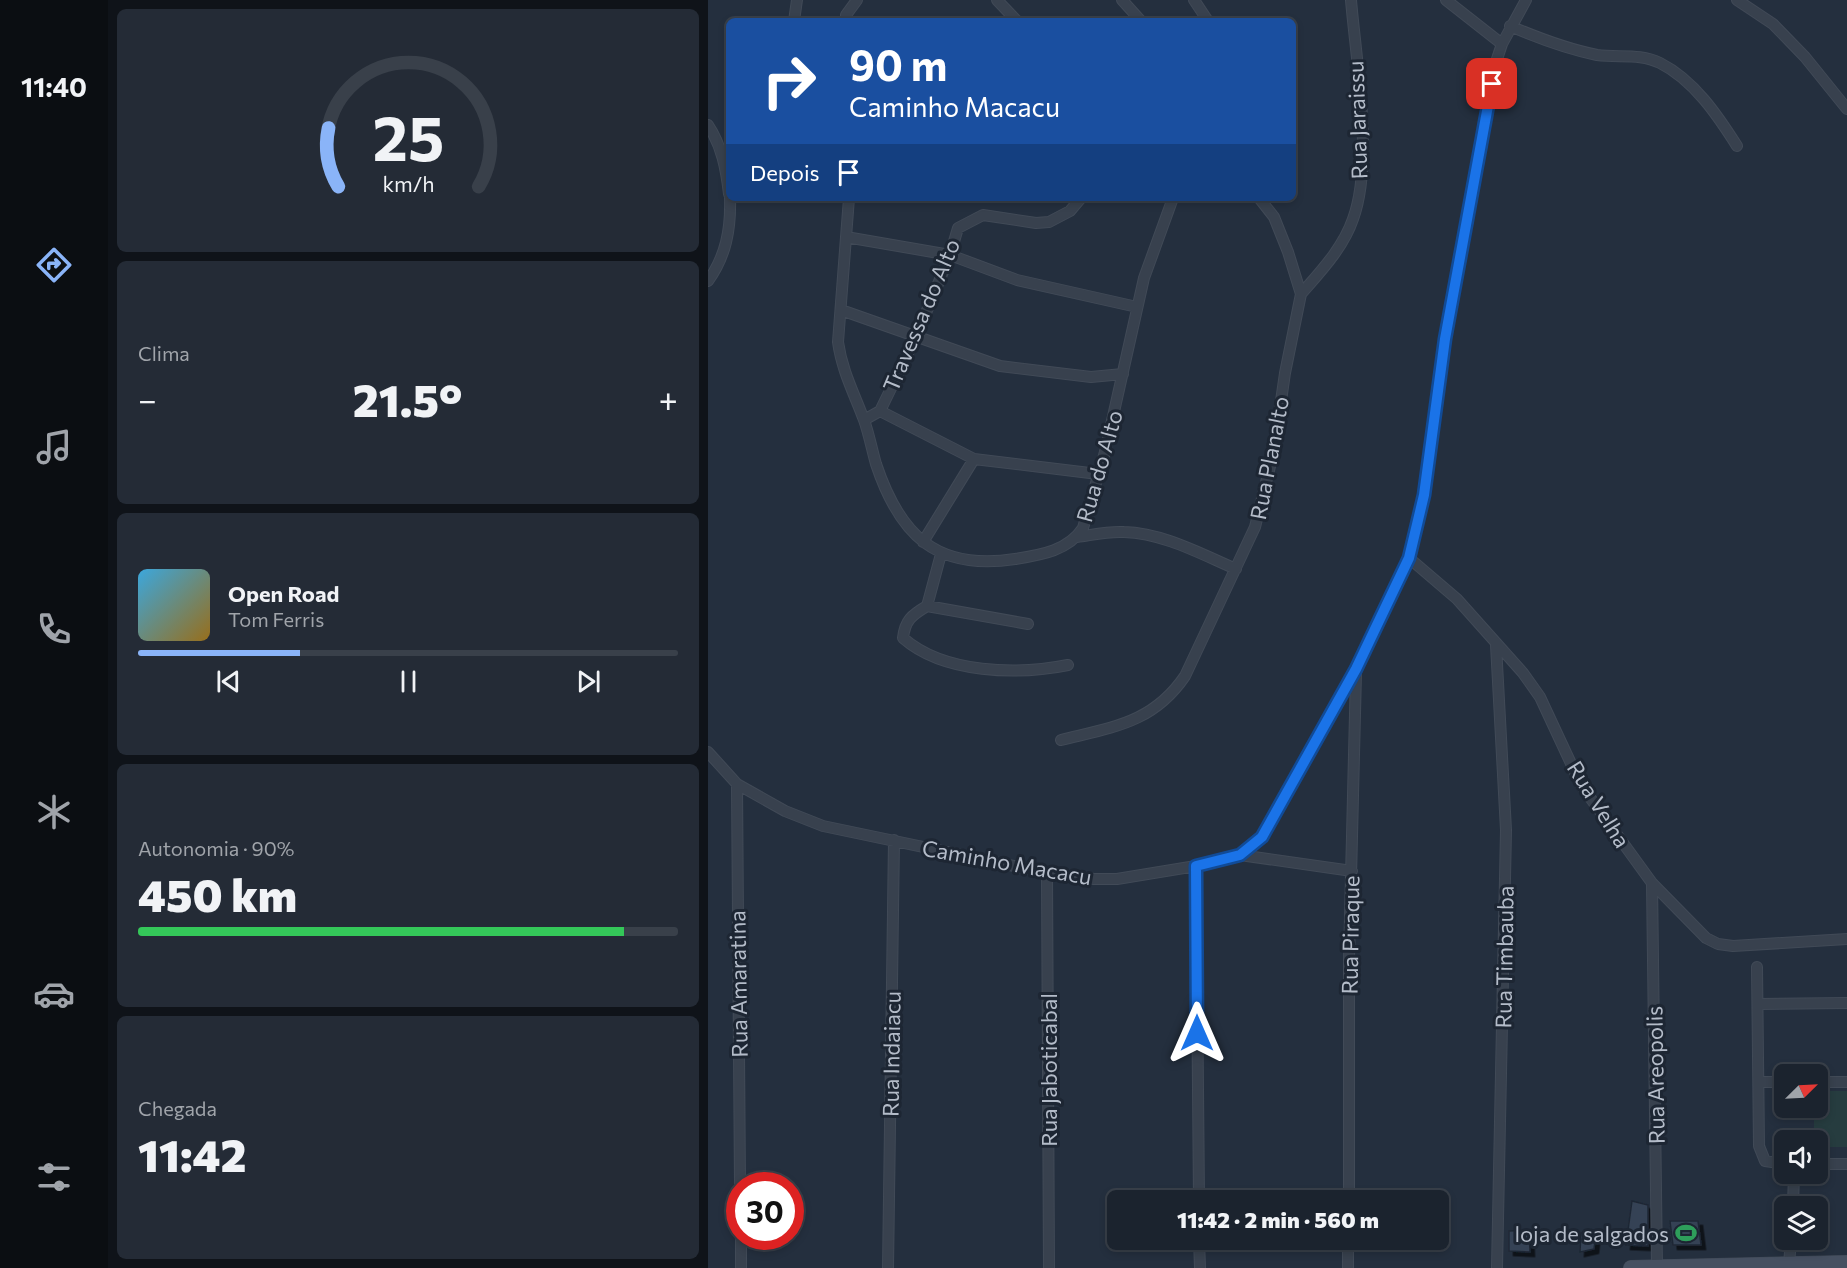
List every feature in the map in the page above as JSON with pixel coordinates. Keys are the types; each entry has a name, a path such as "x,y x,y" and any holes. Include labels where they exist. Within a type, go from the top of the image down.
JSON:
{"street":[{"path":"794,18 797,0"},
{"path":"846,15 857,0"},
{"path":"997,0 1014,18"},
{"path":"1122,0 1138,18"},
{"path":"1194,0 1206,18"},
{"name":"Rua Jaraissu","path":"1300,294 1330,260 1345,236 1354,218 1361,185 1362,146 1351,0"},
{"path":"1446,0 1502,44"},
{"name":"Caminho Macacu","path":"708,752 736,784 785,811 823,826 1047,873 1094,879 1117,879 1196,866 1240,855 1262,837 1356,669 1409,558 1426,485 1447,328 1495,65 1510,26 1526,0"},
{"path":"1737,0 1773,24 1805,57 1847,109"},
{"path":"1510,26 1544,40 1599,55 1644,58 1661,63 1708,103 1737,146"},
{"path":"708,125 717,138 726,173"},
{"path":"708,281 725,250 730,230 730,201"},
{"name":"Rua do Alto","path":"849,201 838,342 841,362 864,420 877,466 901,516 923,542 941,554 968,561 995,562 1054,550 1077,537 1083,528 1123,374 1144,278 1172,201"},
{"name":"Travessa do Alto","path":"864,420 880,411 916,337 950,255 958,228 983,215 1036,223 1049,222 1070,211 1078,201"},
{"name":"Rua Planalto","path":"1061,740 1143,716 1161,706 1173,694 1185,676 1255,527 1266,489 1300,294 1288,252 1274,217 1262,201"},
{"path":"846,237 950,255 1017,280 1137,307"},
{"path":"841,310 1000,366 1091,377 1123,374"},
{"path":"880,411 974,459 1098,474"},
{"path":"923,542 974,459"},
{"path":"1077,537 1110,532 1143,534 1164,539 1236,569"},
{"path":"927,606 941,554"},
{"name":"Rua Velha","path":"1409,558 1457,599 1523,674 1540,698 1581,785 1652,883 1706,938 1718,944 1733,946 1847,939"},
{"path":"1028,624 927,606 912,615 905,624 903,638 922,651 972,667 1016,672 1068,664"},
{"name":"Rua Timbauba","path":"1496,645 1506,830 1497,1268"},
{"name":"Rua Piraque","path":"1348,1190 1356,669"},
{"name":"Rua Amaratina","path":"736,784 740,1172"},
{"name":"Rua Indaiacu","path":"888,1268 894,840"},
{"path":"1240,855 1352,871"},
{"path":"1196,866 1198,1190"},
{"name":"Rua Jaboticabal","path":"1047,873 1049,1268"},
{"name":"Rua Areopolis","path":"1652,883 1657,1267"},
{"path":"1758,967 1761,1154 1765,1161 1774,1162"},
{"path":"1758,1004 1847,1003"},
{"path":"1760,1082 1774,1082"},
{"path":"1828,1082 1847,1082"},
{"path":"1828,1164 1847,1164"},
{"path":"741,1250 741,1268"},
{"path":"1199,1250 1200,1268"},
{"path":"1348,1250 1348,1268"},
{"path":"1789,1265 1790,1250"},
{"path":"1631,1268 1847,1263"}],"green space":[{"path":"1828,1091 1847,1091 1847,1147 1828,1147 1828,1130 1814,1130 1814,1118 1828,1118"}],"building":[{"path":"1632,1201 1648,1205 1648,1246 1626,1245"},
{"name":"loja de salgados","path":"1670,1221 1698,1221 1701,1245 1673,1245"},
{"path":"1529,1230 1530,1252 1509,1251 1509,1231"},
{"path":"1596,1232 1594,1249 1580,1252 1581,1233"}],"place":[{"name":"loja de salgados","path":"1686,1233"}],"route":[{"path":"1197,1033 1196,866 1240,855 1262,837 1356,669 1409,558 1424,495 1445,339 1492,84"}]}
